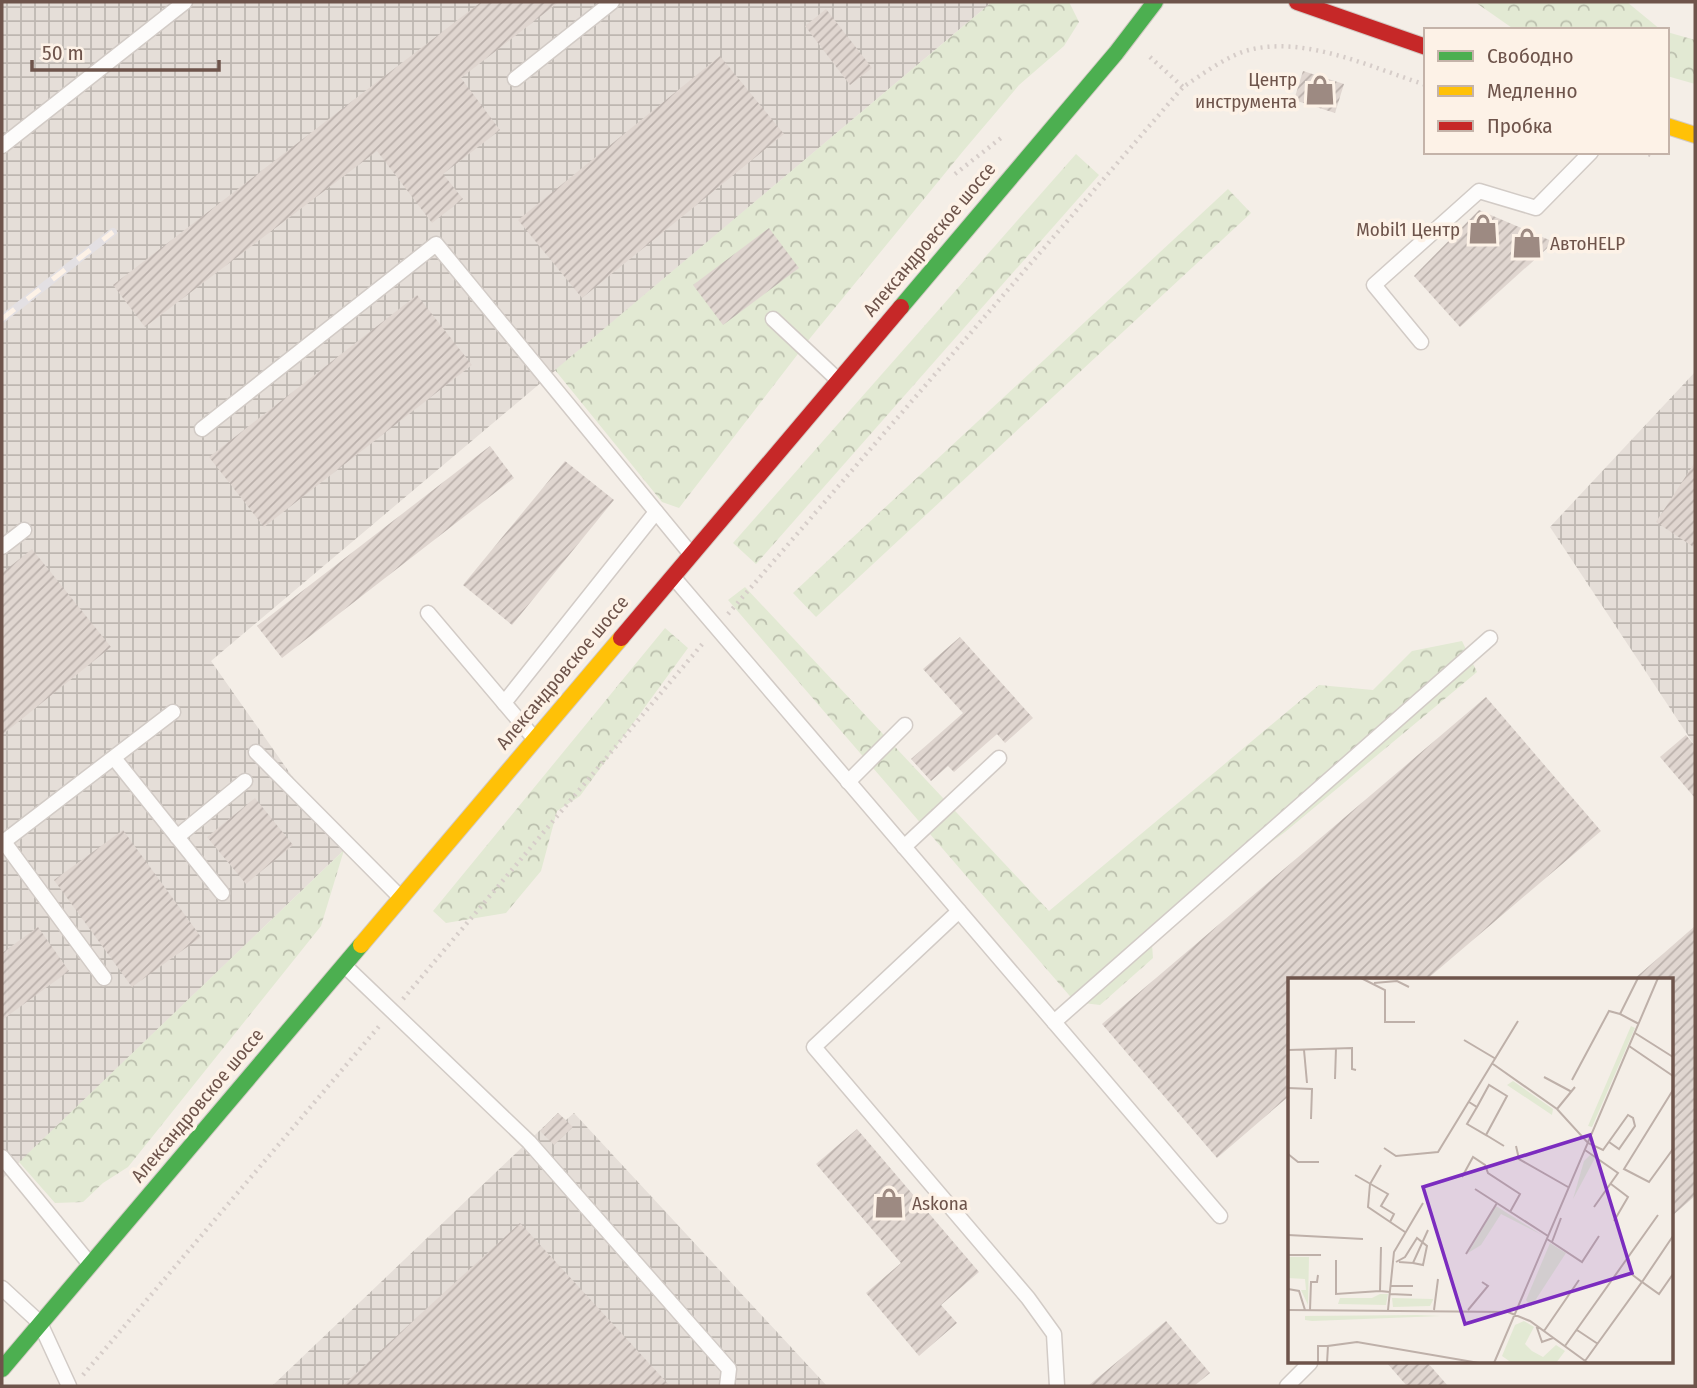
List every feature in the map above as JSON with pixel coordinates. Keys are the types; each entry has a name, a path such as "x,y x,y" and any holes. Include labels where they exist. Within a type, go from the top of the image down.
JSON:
{"main road":[{"name":"Александровское шоссе","path":"5,1360 40,1323 837,379 1116,53 1155,2"},
{"path":"1297,2 1424,46"},
{"path":"1669,127 1695,135"}],"lane":[{"path":"2,146 185,2"},
{"path":"515,79 612,2"},
{"path":"1422,342 1374,285 1479,191 1536,208 1589,154"},
{"path":"202,429 436,244 690,553"},
{"path":"773,319 837,379"},
{"path":"505,703 656,512"},
{"path":"2,547 24,530"},
{"path":"671,575 1220,1216"},
{"path":"428,613 534,738"},
{"path":"1054,1023 1490,638"},
{"path":"104,978 3,843 173,712"},
{"path":"848,782 905,725"},
{"path":"256,752 400,897"},
{"path":"114,758 222,893"},
{"path":"904,847 999,758"},
{"path":"177,837 245,781"},
{"path":"959,911 814,1047 1028,1298 1054,1335 1057,1386"},
{"path":"343,964 529,1142 729,1369 727,1386"},
{"path":"2,1157 90,1264"},
{"path":"2,1288 40,1323 69,1386"},
{"path":"1287,1386 1309,1364"}],"shaded area":[{"path":"2,2 992,2 211,661 344,850 2,1179"},
{"path":"1695,372 1695,746 1550,527"},
{"path":"558,1113 566,1120 574,1113 827,1386 272,1386"}],"green space":[{"path":"992,2 1069,2 1079,22 1064,46 1019,85 964,150 811,337 679,508 662,502 555,370"},
{"path":"1475,2 1627,2 1659,28 1512,28"},
{"path":"1669,33 1695,40 1695,84 1669,77"},
{"path":"1076,154 1099,175 756,564 733,543"},
{"path":"1228,189 1251,213 816,617 793,593"},
{"path":"745,587 1049,911 1319,685 1373,690 1412,651 1462,641 1477,672 1285,832 1151,931 1153,958 1100,1005 1075,1002 728,600"},
{"path":"665,628 688,648 580,796 557,811 541,871 506,913 446,923 433,911"},
{"path":"344,850 321,926 128,1167 103,1183 83,1202 55,1203 19,1162"}],"building":[{"path":"481,2 559,2 461,78 500,130 443,174 463,199 432,223 377,151 145,327 113,285"},
{"path":"826,9 872,68 850,85 805,26"},
{"path":"720,56 784,134 582,298 518,220"},
{"path":"1303,71 1344,84 1335,113 1294,100"},
{"path":"1479,210 1554,242 1460,327 1414,276"},
{"path":"769,228 799,268 723,325 693,285"},
{"path":"417,295 472,365 264,527 209,457"},
{"path":"490,446 514,478 282,658 257,626"},
{"path":"565,461 614,500 512,625 463,585"},
{"path":"1695,462 1695,548 1656,522"},
{"path":"32,549 111,647 2,735 2,573"},
{"path":"960,637 1033,718 1005,743 997,734 954,772 948,766 931,781 911,759 963,713 923,669"},
{"path":"1486,697 1601,831 1428,978 1288,978 1288,1097 1217,1158 1102,1024"},
{"path":"1686,735 1695,746 1695,798 1660,757"},
{"path":"255,798 293,845 246,884 207,837"},
{"path":"123,830 201,937 132,987 54,880"},
{"path":"1695,926 1695,1196 1672,1216 1672,978 1635,978"},
{"path":"38,927 69,971 2,1020 2,953"},
{"path":"558,1113 573,1127 554,1145 540,1131"},
{"path":"857,1129 979,1272 941,1305 957,1323 919,1356 866,1293 901,1263 816,1164"},
{"path":"520,1223 670,1386 342,1386"},
{"path":"1166,1321 1210,1373 1194,1386 1088,1386"},
{"path":"1388,1364 1429,1364 1448,1386 1407,1386"}],"railway":[{"path":"2,319 113,232"}],"traffic: fast":[{"path":"901,307 1116,53 1155,2"},
{"path":"2,1369 361,945"}],"traffic: slow":[{"path":"1669,127 1695,135"},
{"path":"361,945 621,638"}],"traffic: jam":[{"path":"1297,2 1424,46"},
{"path":"621,638 901,307"}],"place":[{"name":"Центр инструмента","path":"1320,90"},
{"name":"Mobil1 Центр","path":"1483,229"},
{"name":"АвтоHELP","path":"1527,243"},
{"name":"Askona","path":"889,1203"}]}
